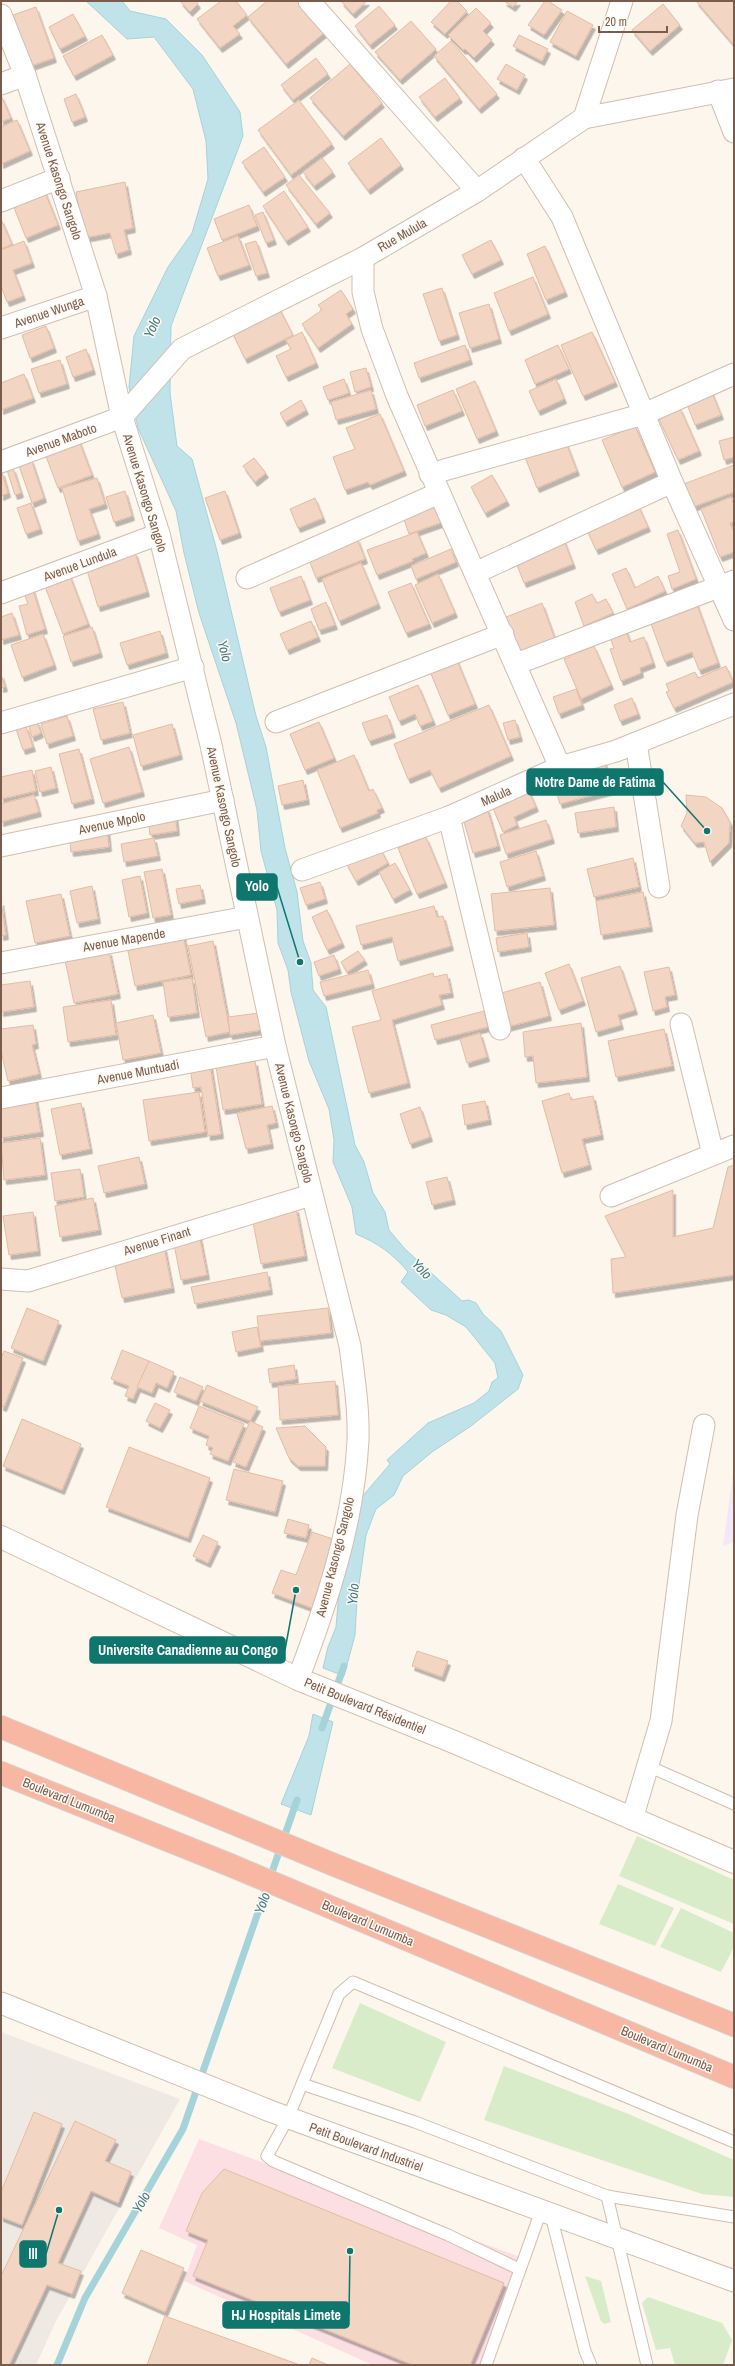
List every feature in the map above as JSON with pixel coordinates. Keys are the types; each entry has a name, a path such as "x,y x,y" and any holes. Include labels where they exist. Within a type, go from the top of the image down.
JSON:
{"highway":[{"path":"1,1727 332,1864 734,2025"},
{"name":"Boulevard Lumumba","path":"1,1773 230,1865 734,2077"}],"street":[{"path":"309,1 477,191"},
{"path":"622,1 584,118 726,90 734,132"},
{"name":"Avenue Kasongo Sangolo","path":"1,15 24,75 59,178 96,296 122,417 159,534 193,668 223,800 275,1046 311,1195 350,1346 356,1395 358,1440 346,1524 304,1682"},
{"path":"1,84 24,75"},
{"name":"Rue Mulula","path":"122,417 182,349 363,258 477,191 584,118"},
{"path":"524,158 562,217 672,482 727,584 734,620"},
{"path":"1,201 59,178"},
{"path":"363,258 363,292 372,329 397,396 430,474 504,634 560,767"},
{"name":"Avenue Wunga","path":"1,328 96,296"},
{"path":"430,474 644,414 734,374"},
{"name":"Avenue Maboto","path":"1,462 122,417"},
{"path":"475,573 672,482"},
{"path":"247,578 439,493"},
{"name":"Avenue Lundula","path":"1,593 159,534"},
{"path":"516,664 727,584"},
{"path":"276,722 504,634"},
{"path":"1,723 193,668"},
{"name":"Malula","path":"302,870 449,817 560,767 636,743 734,704"},
{"path":"636,743 659,888"},
{"name":"Avenue Mpolo","path":"1,846 223,800"},
{"path":"449,817 500,1029"},
{"name":"Avenue Mapende","path":"1,963 247,918"},
{"path":"681,1024 713,1154"},
{"name":"Avenue Muntuadi","path":"1,1098 275,1046"},
{"path":"611,1196 734,1146"},
{"name":"Avenue Finant","path":"1,1279 28,1280 311,1195"},
{"path":"632,1818 661,1721 686,1515 704,1425"},
{"name":"Petit Boulevard Résidentiel","path":"1,1537 304,1682 454,1742 734,1862"},
{"name":"Petit Boulevard Industriel","path":"1,2004 279,2115 734,2281"}],"lane":[{"path":"648,1766 734,1804"},
{"path":"519,2269 448,2235 273,2161 267,2156 279,2115 302,2084 339,1994 353,1982 734,2142"},
{"path":"302,2084 415,2122 607,2196 734,2216"},
{"path":"607,2196 646,2365"},
{"path":"486,2365 519,2269 546,2213"},
{"path":"546,2213 585,2351 591,2365"}],"shaded area":[{"path":"734,1467 734,1542 723,1546"},
{"path":"1,2032 180,2099 56,2321 36,2365 1,2365"},
{"path":"199,2139 523,2258 486,2365 373,2365 184,2281 197,2245 159,2228"}],"green space":[{"path":"637,1836 734,1880 734,1924 619,1876"},
{"path":"618,1884 674,1908 655,1946 599,1924"},
{"path":"681,1908 734,1933 734,1947 721,1972 660,1947"},
{"path":"360,2003 446,2042 420,2102 332,2068"},
{"path":"504,2066 631,2115 734,2160 734,2197 702,2194 484,2120"},
{"path":"585,2276 601,2281 611,2322 604,2324 601,2321"},
{"path":"648,2297 722,2323 732,2340 723,2365 675,2365 670,2348 656,2350 642,2303"}],"water":[{"path":"86,1 122,1 130,11 166,19 202,55 240,112 243,136 171,326 170,393 177,446 192,459 217,551 256,716 266,747 285,848 297,892 303,941 311,963 313,990 326,1007 355,1145 364,1162 373,1193 385,1212 389,1230 405,1249 462,1301 469,1300 476,1303 483,1314 501,1331 523,1375 518,1389 471,1426 432,1452 403,1476 394,1495 376,1509 366,1535 357,1599 355,1635 344,1676 323,1668 328,1647 336,1627 341,1569 361,1498 390,1464 387,1460 428,1423 474,1403 489,1391 492,1382 498,1378 495,1363 466,1327 446,1315 431,1310 401,1282 408,1272 397,1260 378,1245 356,1234 352,1207 333,1162 334,1140 329,1109 309,1061 291,992 288,970 278,943 277,910 261,851 257,810 236,723 199,613 184,553 176,511 138,428 129,387 134,336 168,267 192,233 208,179 206,141 193,89 154,37 127,39"},
{"path":"313,1714 333,1722 311,1815 281,1804 309,1736"}],"building":[{"path":"180,1 196,1 198,4 190,12"},
{"path":"221,1 236,1 247,15 233,26 240,34 220,48 197,19"},
{"path":"267,1 299,1 324,33 286,64 248,17"},
{"path":"341,1 367,1 353,14"},
{"path":"451,1 457,1 467,11 445,34 431,22"},
{"path":"504,1 518,1 513,7"},
{"path":"545,1 548,1 562,10 544,35 528,25"},
{"path":"696,1 734,1 734,45"},
{"path":"663,4 680,25 650,51 632,30"},
{"path":"379,6 395,25 370,45 355,26"},
{"path":"36,7 54,58 31,66 13,15"},
{"path":"476,8 491,23 483,31 492,40 474,58 465,49 463,50 448,35"},
{"path":"567,11 593,25 576,56 550,42"},
{"path":"73,14 85,36 60,49 49,27"},
{"path":"411,21 436,49 400,80 375,52"},
{"path":"102,35 113,55 74,76 63,56"},
{"path":"519,35 548,49 542,61 513,46"},
{"path":"451,41 497,94 479,109 434,56"},
{"path":"316,58 328,74 293,100 281,85"},
{"path":"350,64 382,103 343,136 310,98"},
{"path":"506,64 525,75 517,90 497,79"},
{"path":"445,78 460,98 435,117 419,97"},
{"path":"76,94 85,117 72,122 64,99"},
{"path":"1,95 11,118 1,122"},
{"path":"299,100 332,144 291,175 258,130"},
{"path":"17,120 30,151 1,164 1,127"},
{"path":"381,138 401,165 368,190 348,163"},
{"path":"264,147 285,177 263,192 242,162"},
{"path":"322,158 333,172 314,186 303,172"},
{"path":"299,175 330,213 316,224 286,185"},
{"path":"125,182 133,228 124,230 129,250 116,254 110,233 84,238 76,192"},
{"path":"43,187 58,225 26,238 11,200"},
{"path":"284,191 308,227 286,241 263,206"},
{"path":"249,205 257,226 222,240 214,219"},
{"path":"263,212 274,240 266,243 255,215"},
{"path":"1,219 12,244 1,249"},
{"path":"238,236 249,265 218,276 207,248"},
{"path":"491,240 501,260 472,274 462,255"},
{"path":"24,241 32,263 13,270 23,296 7,302 1,286 1,250"},
{"path":"256,241 267,273 256,276 245,244"},
{"path":"545,246 565,292 546,300 527,254"},
{"path":"533,277 548,314 509,331 494,293"},
{"path":"442,288 457,335 439,341 423,294"},
{"path":"341,290 353,309 346,314 352,324 318,348 302,324 322,310 318,305"},
{"path":"277,304 293,335 245,359 230,328"},
{"path":"489,304 499,339 470,348 459,313"},
{"path":"46,326 54,348 30,358 22,335"},
{"path":"302,332 316,363 286,377 276,356 291,349 286,340"},
{"path":"592,332 615,382 583,396 561,345"},
{"path":"465,345 470,360 419,378 414,363"},
{"path":"558,345 569,369 535,384 525,360"},
{"path":"86,349 93,370 73,377 66,357"},
{"path":"60,360 67,384 39,393 31,369"},
{"path":"366,368 371,387 355,392 350,372"},
{"path":"24,374 33,398 1,410 1,383"},
{"path":"344,379 349,393 328,400 323,387"},
{"path":"556,379 564,399 538,411 529,391"},
{"path":"475,381 496,431 477,439 456,389"},
{"path":"710,388 721,415 695,425 685,399"},
{"path":"371,390 376,409 336,420 331,402"},
{"path":"453,390 462,411 425,426 417,405"},
{"path":"301,400 306,410 285,422 280,413"},
{"path":"680,408 699,451 678,460 658,417"},
{"path":"380,414 404,471 370,485 368,482 345,490 333,457 355,449 346,428"},
{"path":"635,426 655,472 622,487 602,440"},
{"path":"734,437 734,457 724,460 719,441"},
{"path":"78,438 92,475 58,488 44,451"},
{"path":"565,440 577,471 537,488 525,457"},
{"path":"254,458 266,473 255,482 243,466"},
{"path":"31,459 44,498 32,503 18,463"},
{"path":"734,465 734,492 690,508 681,485"},
{"path":"13,468 21,493 15,495 7,470"},
{"path":"1,472 8,493 1,496"},
{"path":"492,475 507,501 485,513 471,487"},
{"path":"97,478 105,504 89,509 98,534 78,541 62,488"},
{"path":"125,491 132,516 114,522 106,497"},
{"path":"225,491 239,533 220,540 205,498"},
{"path":"438,497 446,521 409,534 401,511"},
{"path":"731,497 734,505 734,522 730,523 734,532 734,552 720,557 701,509"},
{"path":"315,498 323,518 298,528 290,509"},
{"path":"31,503 40,529 26,534 17,508"},
{"path":"638,505 648,527 596,550 586,528"},
{"path":"678,530 696,579 672,589 668,576 680,572 667,534"},
{"path":"417,532 426,553 412,559 413,561 377,575 367,550"},
{"path":"357,538 365,559 316,578 308,557"},
{"path":"563,538 573,564 524,583 514,557"},
{"path":"451,549 456,562 416,579 411,566"},
{"path":"135,552 147,592 98,607 86,567"},
{"path":"361,563 378,604 339,621 322,579"},
{"path":"626,568 635,588 658,576 665,591 627,609 612,574"},
{"path":"68,571 88,624 63,634 43,581"},
{"path":"438,574 455,613 432,623 415,585"},
{"path":"301,576 310,600 279,612 270,588"},
{"path":"411,583 429,624 406,633 388,592"},
{"path":"32,587 45,629 27,635 19,606 28,604 23,590"},
{"path":"592,594 597,603 606,599 613,613 584,626 575,602"},
{"path":"326,602 335,625 319,630 311,609"},
{"path":"696,602 718,663 699,670 692,652 665,662 650,621"},
{"path":"542,603 557,645 521,659 506,617"},
{"path":"12,613 19,635 1,640 1,617"},
{"path":"311,621 318,637 287,650 280,634"},
{"path":"624,625 630,642 644,637 653,663 640,668 641,673 621,681 610,649 614,648 607,630"},
{"path":"92,627 100,653 71,662 63,636"},
{"path":"160,631 166,653 127,665 120,643"},
{"path":"43,634 54,665 22,677 11,645"},
{"path":"594,646 611,685 581,699 564,659 570,657 568,651 577,647 579,652"},
{"path":"456,658 475,704 448,715 429,669"},
{"path":"726,666 733,682 674,708 666,692 669,691 666,684 695,672 698,678"},
{"path":"1,674 5,687 1,688"},
{"path":"418,685 433,721 420,726 415,714 399,721 389,697"},
{"path":"576,689 582,705 559,714 553,697"},
{"path":"632,698 638,714 620,721 614,705"},
{"path":"123,702 130,733 101,740 93,709"},
{"path":"489,705 511,756 439,788 430,770 408,779 394,744"},
{"path":"387,715 393,733 369,741 362,723"},
{"path":"67,716 73,736 47,744 41,724"},
{"path":"515,720 520,737 508,740 503,723"},
{"path":"37,721 41,733 32,737 28,724"},
{"path":"319,722 334,758 305,770 290,734"},
{"path":"172,724 180,755 141,766 133,735"},
{"path":"26,726 33,747 23,750 16,729"},
{"path":"129,747 142,792 103,803 90,759"},
{"path":"79,749 92,799 72,804 59,754"},
{"path":"354,755 369,791 373,789 382,808 377,810 378,813 340,828 317,770"},
{"path":"604,760 612,790 560,804 551,774"},
{"path":"51,767 56,788 40,792 35,771"},
{"path":"32,770 36,791 1,799 1,777"},
{"path":"303,780 307,800 282,805 278,786"},
{"path":"529,791 536,807 514,817 517,825 503,832 493,808"},
{"path":"34,795 39,812 1,822 1,804"},
{"path":"686,795 706,797 722,808 730,822 729,843 710,862 704,842 695,843 681,826 687,813"},
{"path":"614,807 616,827 578,833 575,813"},
{"path":"487,808 498,846 473,853 462,815"},
{"path":"175,813 177,831 150,835 148,816"},
{"path":"546,820 552,839 506,854 500,835"},
{"path":"107,828 109,847 71,852 69,833"},
{"path":"426,837 445,883 417,894 398,848"},
{"path":"154,838 158,856 124,862 121,844"},
{"path":"378,844 388,863 356,881 346,863"},
{"path":"536,851 543,876 507,887 500,862"},
{"path":"633,858 639,887 594,897 587,869"},
{"path":"395,863 410,890 393,899 379,872"},
{"path":"162,869 171,915 153,918 144,872"},
{"path":"140,876 147,913 129,917 122,880"},
{"path":"320,882 325,899 306,905 300,888"},
{"path":"200,885 203,899 179,904 176,889"},
{"path":"92,886 98,919 77,923 70,891"},
{"path":"550,888 554,925 495,931 491,894"},
{"path":"643,892 650,927 601,935 596,901"},
{"path":"61,894 70,936 35,943 26,901"},
{"path":"1,901 6,935 1,936"},
{"path":"434,906 437,917 443,916 451,946 398,961 392,937 361,945 356,926"},
{"path":"327,910 342,943 327,950 312,917"},
{"path":"527,933 529,947 498,952 496,938"},
{"path":"183,934 191,975 135,986 127,946"},
{"path":"213,941 230,1032 206,1037 188,946"},
{"path":"109,951 118,994 74,1003 65,960"},
{"path":"358,951 365,960 347,972 341,962"},
{"path":"334,955 339,969 319,976 314,962"},
{"path":"569,964 583,1001 559,1010 545,973"},
{"path":"620,966 635,1010 618,1015 621,1025 596,1032 581,978"},
{"path":"669,967 675,995 665,997 667,1007 653,1011 644,972"},
{"path":"368,970 372,984 324,996 320,982"},
{"path":"433,973 434,977 447,974 451,993 439,995 442,1005 392,1020 408,1083 369,1093 352,1027 381,1020 372,991"},
{"path":"192,978 197,1013 168,1017 163,982"},
{"path":"30,981 34,1007 1,1012 1,985"},
{"path":"540,982 549,1016 507,1027 498,994"},
{"path":"111,1000 116,1035 68,1042 63,1007"},
{"path":"484,1011 488,1027 435,1040 431,1025"},
{"path":"259,1013 261,1030 230,1035 228,1017"},
{"path":"153,1015 161,1053 123,1060 116,1023"},
{"path":"581,1023 587,1077 536,1083 533,1056 525,1057 523,1032"},
{"path":"33,1025 36,1044 32,1045 39,1074 8,1081 1,1051 1,1029"},
{"path":"664,1029 672,1066 616,1077 608,1041"},
{"path":"480,1033 487,1057 467,1063 460,1039"},
{"path":"255,1061 262,1104 223,1110 216,1067"},
{"path":"210,1064 221,1134 208,1136 201,1087 193,1088 190,1067"},
{"path":"199,1092 205,1132 149,1141 143,1100"},
{"path":"569,1093 571,1100 593,1096 601,1135 582,1139 589,1165 562,1173 542,1101"},
{"path":"35,1096 41,1132 1,1138 1,1101"},
{"path":"485,1101 489,1120 465,1125 462,1105"},
{"path":"81,1103 90,1149 60,1155 51,1109"},
{"path":"272,1106 276,1123 267,1125 271,1144 246,1149 237,1113"},
{"path":"420,1107 430,1137 410,1144 400,1114"},
{"path":"40,1138 45,1175 4,1180 1,1143"},
{"path":"139,1157 145,1184 104,1193 98,1166"},
{"path":"734,1165 734,1275 613,1293 611,1259 626,1257 605,1216 673,1190 673,1237 713,1228 728,1167"},
{"path":"80,1169 84,1197 55,1201 51,1173"},
{"path":"447,1177 453,1200 432,1205 426,1182"},
{"path":"93,1198 99,1230 60,1237 55,1206"},
{"path":"296,1208 305,1256 261,1264 252,1217"},
{"path":"33,1212 38,1251 9,1255 3,1216"},
{"path":"199,1234 207,1275 181,1280 173,1239"},
{"path":"164,1247 172,1288 122,1298 113,1257"},
{"path":"267,1272 270,1290 195,1304 191,1287"},
{"path":"27,1308 59,1321 43,1361 11,1348"},
{"path":"328,1308 331,1333 260,1341 257,1316"},
{"path":"257,1327 261,1347 236,1352 232,1332"},
{"path":"122,1350 149,1361 133,1399 125,1396 129,1386 111,1379"},
{"path":"4,1351 23,1358 4,1407 1,1406 1,1358"},
{"path":"149,1361 174,1372 167,1388 156,1383 152,1393 137,1387"},
{"path":"294,1365 296,1379 270,1383 268,1369"},
{"path":"180,1377 203,1387 196,1401 174,1392"},
{"path":"335,1381 338,1415 280,1420 278,1386"},
{"path":"207,1385 258,1407 250,1421 200,1401"},
{"path":"155,1403 170,1410 160,1428 146,1421"},
{"path":"199,1406 244,1424 228,1461 210,1454 213,1448 206,1445 209,1436 190,1428"},
{"path":"22,1419 81,1444 62,1490 3,1466"},
{"path":"250,1421 263,1427 246,1467 233,1462"},
{"path":"305,1426 326,1447 325,1466 298,1466 289,1458 276,1428"},
{"path":"129,1447 210,1478 188,1538 106,1507"},
{"path":"234,1469 283,1481 275,1512 226,1500"},
{"path":"288,1519 309,1525 306,1538 284,1533"},
{"path":"312,1532 336,1540 312,1608 272,1593 281,1570 296,1575"},
{"path":"203,1535 218,1542 208,1563 193,1556"},
{"path":"417,1651 448,1661 442,1677 412,1666"},
{"path":"34,2112 62,2124 22,2225 1,2217 1,2192"},
{"path":"75,2121 116,2140 105,2161 131,2172 118,2203 91,2191 58,2263 81,2271 72,2294 47,2285 9,2365 1,2365 1,2276"},
{"path":"224,2169 504,2283 470,2365 413,2365 193,2276 208,2240 186,2231 202,2193"},
{"path":"141,2250 184,2268 165,2312 122,2293"},
{"path":"165,2316 300,2365 147,2365"},
{"path":"312,2358 328,2365 309,2365"}],"waterway":[{"name":"Yolo","path":"322,1728 344,1666"},
{"name":"Yolo","path":"57,2365 85,2298 183,2129 297,1800"}],"place":[{"name":"Notre Dame de Fatima","path":"707,831"},
{"name":"Yolo","path":"300,962"},
{"name":"Universite Canadienne au Congo","path":"296,1590"},
{"name":"lll","path":"59,2210"},
{"name":"HJ Hospitals Limete","path":"350,2251"}]}
